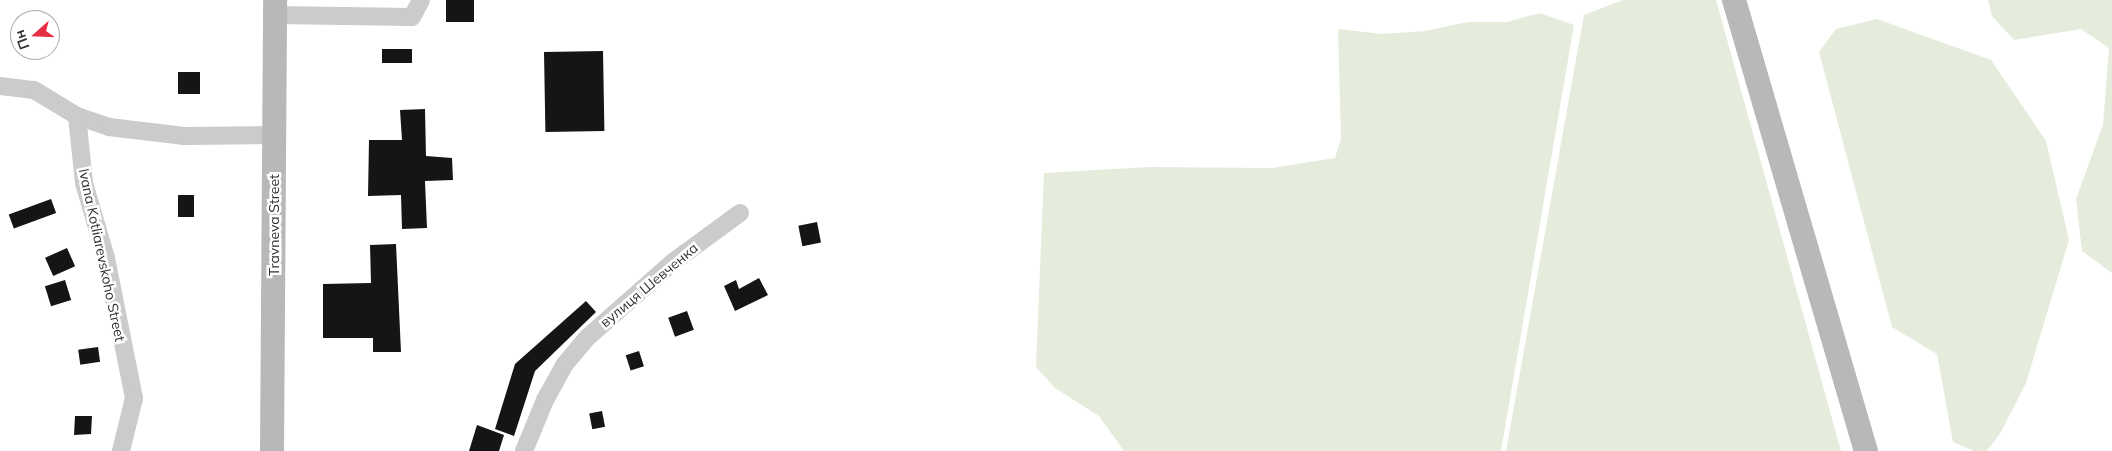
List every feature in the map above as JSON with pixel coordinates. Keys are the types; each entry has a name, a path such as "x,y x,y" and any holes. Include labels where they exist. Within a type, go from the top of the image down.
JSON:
{"street":[{"path":"275,8 412,17 421,0"},
{"path":"1734,0 1866,451"},
{"name":"Travneva Street","path":"272,451 275,8"},
{"path":"0,86 34,90 77,116 109,126 184,136 274,135"},
{"name":"Ivana Kotliarevskoho Street","path":"77,116 84,183 106,258 134,398 121,451"},
{"name":"вулиця Шевченка","path":"524,451 542,407 565,364 606,320 672,262 740,213"}],"green space":[{"path":"1623,0 1716,0 1841,451 1506,451 1584,15"},
{"path":"1988,0 2112,0 2112,273 2082,251 2076,199 2103,125 2109,48 2081,29 2014,40 1992,16"},
{"path":"1540,13 1574,25 1501,451 1124,451 1099,416 1055,388 1036,367 1044,173 1149,167 1272,168 1335,158 1341,139 1338,29 1382,34 1425,31 1468,22 1507,22"},
{"path":"1877,19 1991,60 2046,141 2069,240 2026,383 2001,432 1987,451 1974,451 1953,442 1937,354 1892,327 1819,52 1836,29"}],"building":[{"path":"446,0 474,0 474,22 446,22"},
{"path":"382,49 412,49 412,63 382,63"},
{"path":"603,51 604,131 545,132 544,52"},
{"path":"178,72 200,72 200,94 178,94"},
{"path":"425,109 426,156 452,158 453,180 425,181 427,228 402,229 401,195 368,196 369,140 402,140 400,110"},
{"path":"178,195 194,195 194,217 178,217"},
{"path":"51,199 56,213 14,228 9,214"},
{"path":"817,222 821,243 802,246 798,226"},
{"path":"396,244 401,352 373,352 373,338 323,338 323,284 371,283 370,245"},
{"path":"67,248 75,266 53,276 45,258"},
{"path":"759,278 768,295 735,311 724,286 736,280 739,289"},
{"path":"65,280 71,300 51,306 45,286"},
{"path":"586,301 596,312 535,371 514,436 495,429 515,364"},
{"path":"687,311 694,330 675,337 668,318"},
{"path":"98,347 100,362 80,365 78,350"},
{"path":"639,351 644,366 631,371 626,355"},
{"path":"602,411 605,427 592,429 589,413"},
{"path":"75,416 92,416 91,434 74,435"},
{"path":"477,425 504,435 499,451 469,451"}]}
